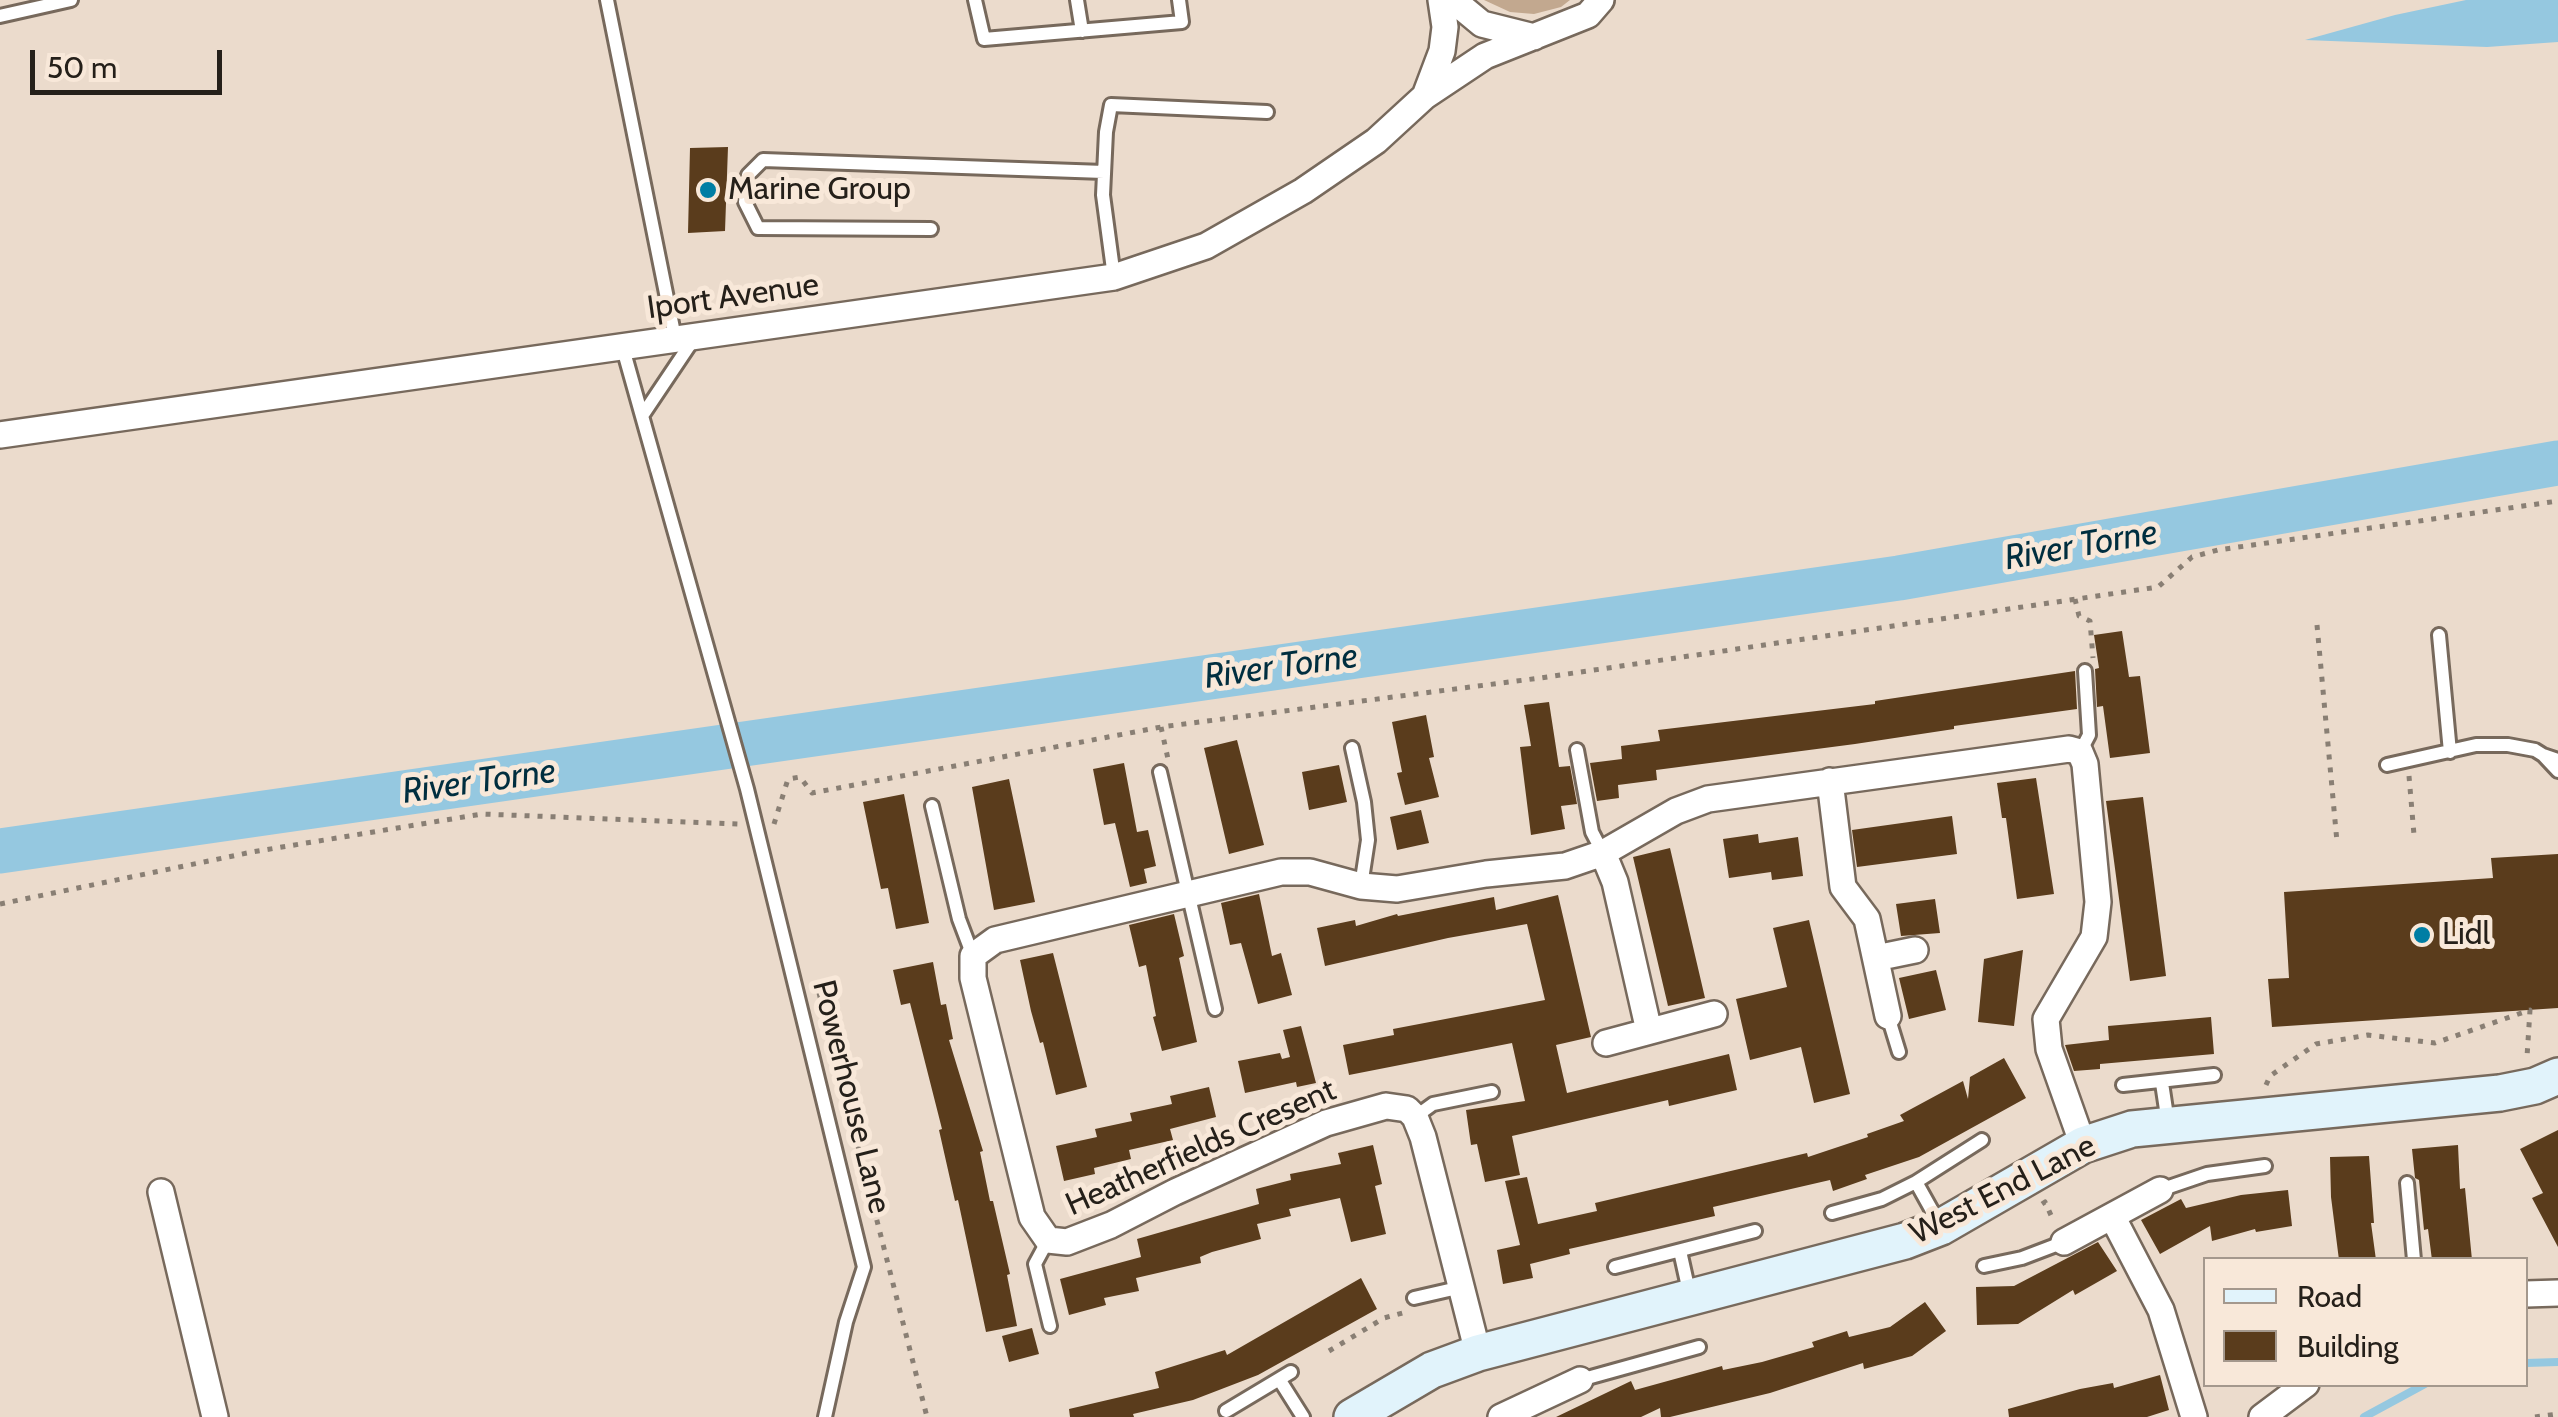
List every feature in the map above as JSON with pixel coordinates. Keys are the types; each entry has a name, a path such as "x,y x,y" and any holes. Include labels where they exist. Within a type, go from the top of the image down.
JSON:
{"street":[{"name":"Iport Avenue","path":"1425,96 1442,51 1441,0"},
{"path":"1453,0 1482,24 1534,37"},
{"name":"Iport Avenue","path":"0,435 1114,277 1206,246 1304,191 1376,141 1425,96 1485,56 1588,15 1601,0"},
{"path":"973,956 995,940 1281,872 1310,872 1361,886 1397,889 1565,866 1603,853 1676,812 1708,799 2069,749 2080,752 2085,764 2096,920 2094,937 2046,1019 2049,1049 2082,1145"},
{"path":"1830,781 1843,887 1868,919 1888,1016"},
{"path":"1603,853 1616,882 1649,1032"},
{"path":"1876,958 1916,950"},
{"name":"Heatherfields Cresent","path":"973,956 974,978 1032,1218 1048,1240 1067,1242 1111,1225 1326,1123 1386,1106 1407,1109 1415,1117"},
{"path":"1606,1043 1714,1014"},
{"name":"West End Lane","path":"1352,1417 1432,1370 1478,1353 1906,1242 1942,1227 2082,1145 2132,1129 2524,1088 2558,1076"},
{"path":"1415,1117 1424,1138 1478,1353"},
{"path":"2064,1242 2160,1190"},
{"path":"161,1192 215,1417"},
{"path":"2112,1216 2161,1310 2194,1417"},
{"path":"2528,1294 2558,1293"},
{"path":"1508,1416 1580,1380"},
{"path":"2262,1417 2302,1387"}],"lane":[{"path":"0,16 71,0"},
{"path":"607,0 686,336 642,416"},
{"path":"975,0 984,39 1182,22 1179,0"},
{"path":"1077,0 1082,31"},
{"path":"1114,277 1102,195 1111,104 1267,112"},
{"path":"931,230 758,228 745,202 748,175 763,160 1104,172"},
{"path":"622,345 642,416"},
{"name":"Powerhouse Lane","path":"642,416 746,789 864,1267 846,1322 825,1417"},
{"path":"2439,635 2450,752"},
{"path":"2080,752 2089,736 2085,671"},
{"path":"2387,766 2476,745 2508,745 2558,760"},
{"path":"1352,748 1368,840 1361,886"},
{"path":"1577,750 1592,832 1603,853"},
{"path":"2543,755 2558,771"},
{"path":"1160,772 1216,1009"},
{"path":"932,806 959,919 973,956"},
{"path":"1888,1016 1899,1052"},
{"path":"2122,1085 2214,1075"},
{"path":"2162,1083 2168,1123"},
{"path":"1415,1117 1434,1104 1492,1092"},
{"path":"1832,1213 1882,1199 1982,1140"},
{"path":"2160,1190 2207,1174 2265,1166"},
{"path":"1916,1182 1942,1227"},
{"path":"2407,1183 2414,1257"},
{"path":"1615,1268 1754,1232"},
{"path":"1048,1240 1035,1264 1050,1326"},
{"path":"1984,1266 2022,1258 2064,1242"},
{"path":"1680,1251 1691,1298"},
{"path":"1416,1304 1462,1287"},
{"path":"1580,1380 1699,1347"},
{"path":"1226,1411 1285,1375 1303,1417"}],"path":[{"path":"776,824 788,779 800,778 812,793 1161,727 1540,678 2158,587 2192,557 2218,550 2558,502"},
{"path":"2317,625 2337,842"},
{"path":"2408,763 2414,835"},
{"path":"770,811 776,824"},
{"path":"0,904 252,852 482,814 776,824"},
{"path":"815,977 927,1417"},
{"path":"2252,1115 2270,1076 2316,1044 2368,1035 2435,1044 2530,1010 2524,1088"},
{"path":"2018,1180 2037,1206 2045,1202 2064,1242"},
{"path":"1329,1350 1416,1304"},
{"path":"2535,1417 2558,1414"}],"shaded area":[{"path":"1484,0 1570,0 1561,7 1534,14 1510,12"}],"water":[{"path":"2466,0 2558,0 2558,42 2487,47 2305,40 2395,15"}],"building":[{"name":"Marine Group","path":"728,147 725,231 688,233 690,148"},
{"path":"2122,631 2129,677 2140,676 2150,753 2110,758 2103,706 2097,707 2095,669 2099,668 2094,635"},
{"path":"2075,671 2077,709 1656,770 1657,780 1618,785 1619,798 1597,801 1590,763 1622,759 1621,746 1660,741 1658,730 1875,704"},
{"path":"1549,702 1559,767 1570,766 1577,804 1561,806 1565,829 1531,835 1520,747 1531,746 1524,705"},
{"path":"1426,715 1434,757 1429,758 1439,797 1405,805 1392,722"},
{"path":"1237,740 1264,845 1229,854 1204,748"},
{"path":"1124,763 1137,832 1148,830 1156,866 1144,869 1147,883 1130,887 1115,823 1104,825 1093,769"},
{"path":"1339,765 1347,802 1309,810 1302,772"},
{"path":"2036,778 2054,894 2017,899 1997,783"},
{"path":"1009,779 1035,902 994,910 972,787"},
{"path":"904,794 929,923 896,929 888,888 881,889 863,802"},
{"path":"2143,797 2166,976 2130,981 2106,801"},
{"path":"1421,810 1429,843 1397,850 1390,817"},
{"path":"1952,816 1957,854 1857,867 1852,830"},
{"path":"1758,834 1759,843 1798,837 1803,876 1772,880 1771,872 1729,878 1723,839"},
{"path":"1670,848 1705,998 1668,1006 1633,857"},
{"name":"Lidl","path":"2558,854 2558,1008 2272,1027 2268,979 2289,978 2284,892 2493,878 2491,858"},
{"path":"1259,894 1272,956 1281,953 1292,995 1258,1004 1241,943 1230,945 1221,903"},
{"path":"1558,895 1591,1037 1556,1045 1567,1093 1729,1054 1737,1090 1669,1106 1668,1100 1512,1136 1520,1175 1485,1182 1477,1144 1471,1145 1466,1110 1525,1101 1512,1043 1349,1075 1343,1045 1394,1035 1393,1029 1545,1000 1527,924 1325,966 1317,928 1355,920 1356,926 1397,914 1494,897 1496,910"},
{"path":"1935,899 1940,933 1901,936 1896,904"},
{"path":"1174,914 1197,1042 1162,1051 1146,965 1139,967 1129,925"},
{"path":"1809,920 1850,1094 1814,1103 1801,1047 1750,1060 1736,999 1787,987 1773,928"},
{"path":"2023,950 2014,1026 1978,1022 1984,959"},
{"path":"1053,953 1087,1087 1056,1095 1020,960"},
{"path":"933,962 941,1005 946,1004 953,1039 949,1040 983,1151 980,1152 990,1201 1010,1274 1007,1275 1017,1326 986,1332 910,1003 901,1005 893,970"},
{"path":"1936,970 1946,1010 1909,1019 1899,978"},
{"path":"2211,1017 2214,1054 2100,1064 2100,1069 2074,1071 2065,1045 2109,1040 2108,1026"},
{"path":"1301,1026 1316,1083 1297,1087 1296,1082 1245,1093 1238,1061 1280,1053 1282,1059 1290,1057 1283,1030"},
{"path":"2004,1058 2026,1098 1919,1157 1865,1175 1867,1179 1833,1191 1830,1180 1713,1207 1715,1216 1569,1249 1570,1254 1530,1264 1533,1278 1503,1284 1497,1250 1520,1245 1505,1181 1527,1177 1538,1224 1597,1211 1595,1203 1807,1153 1808,1157 1868,1137 1867,1134 1904,1121 1900,1115 1963,1081 1968,1099 1970,1077"},
{"path":"1209,1087 1216,1117 1170,1129 1173,1140 1129,1150 1131,1159 1094,1168 1095,1174 1064,1181 1056,1146 1097,1137 1095,1129 1132,1121 1130,1113 1172,1104 1170,1096"},
{"path":"2558,1130 2558,1247 2532,1198 2543,1193 2520,1149"},
{"path":"1373,1145 1382,1184 1375,1186 1386,1234 1351,1242 1340,1198 1289,1209 1291,1216 1257,1224 1261,1239 1212,1252 1200,1257 1201,1263 1136,1278 1139,1291 1104,1298 1106,1305 1069,1315 1060,1279 1141,1257 1137,1239 1259,1204 1256,1189 1291,1180 1290,1174 1341,1164 1338,1153"},
{"path":"2458,1145 2460,1189 2465,1188 2472,1257 2432,1257 2412,1149"},
{"path":"2369,1156 2376,1257 2339,1257 2330,1157"},
{"path":"2288,1190 2292,1226 2256,1232 2255,1229 2212,1241 2210,1226 2160,1254 2141,1220 2181,1199 2186,1208 2241,1195"},
{"path":"2098,1242 2117,1271 2075,1295 2073,1290 2018,1324 1977,1325 1976,1287 2014,1286"},
{"path":"1361,1278 1377,1309 1258,1375 1193,1400 1133,1414 1134,1417 1070,1417 1069,1409 1159,1388 1155,1372 1225,1350 1227,1355"},
{"path":"1925,1302 1946,1331 1912,1356 1864,1369 1863,1363 1770,1393 1670,1417 1661,1417 1660,1408 1641,1417 1556,1417 1631,1381 1635,1390 1722,1366 1723,1370 1762,1362 1814,1347 1812,1342 1847,1331 1849,1337 1890,1327"},
{"path":"1032,1328 1039,1354 1009,1362 1002,1336"},
{"path":"2160,1375 2169,1410 2147,1417 2009,1417 2008,1409 2080,1389 2113,1383 2114,1388"}],"waterway":[{"name":"River Torne","path":"0,851 1899,578 2558,463"},
{"path":"2528,1363 2558,1362"},
{"path":"2364,1417 2419,1387"}],"place":[{"name":"Marine Group","path":"708,190"},
{"name":"Lidl","path":"2422,935"}]}
